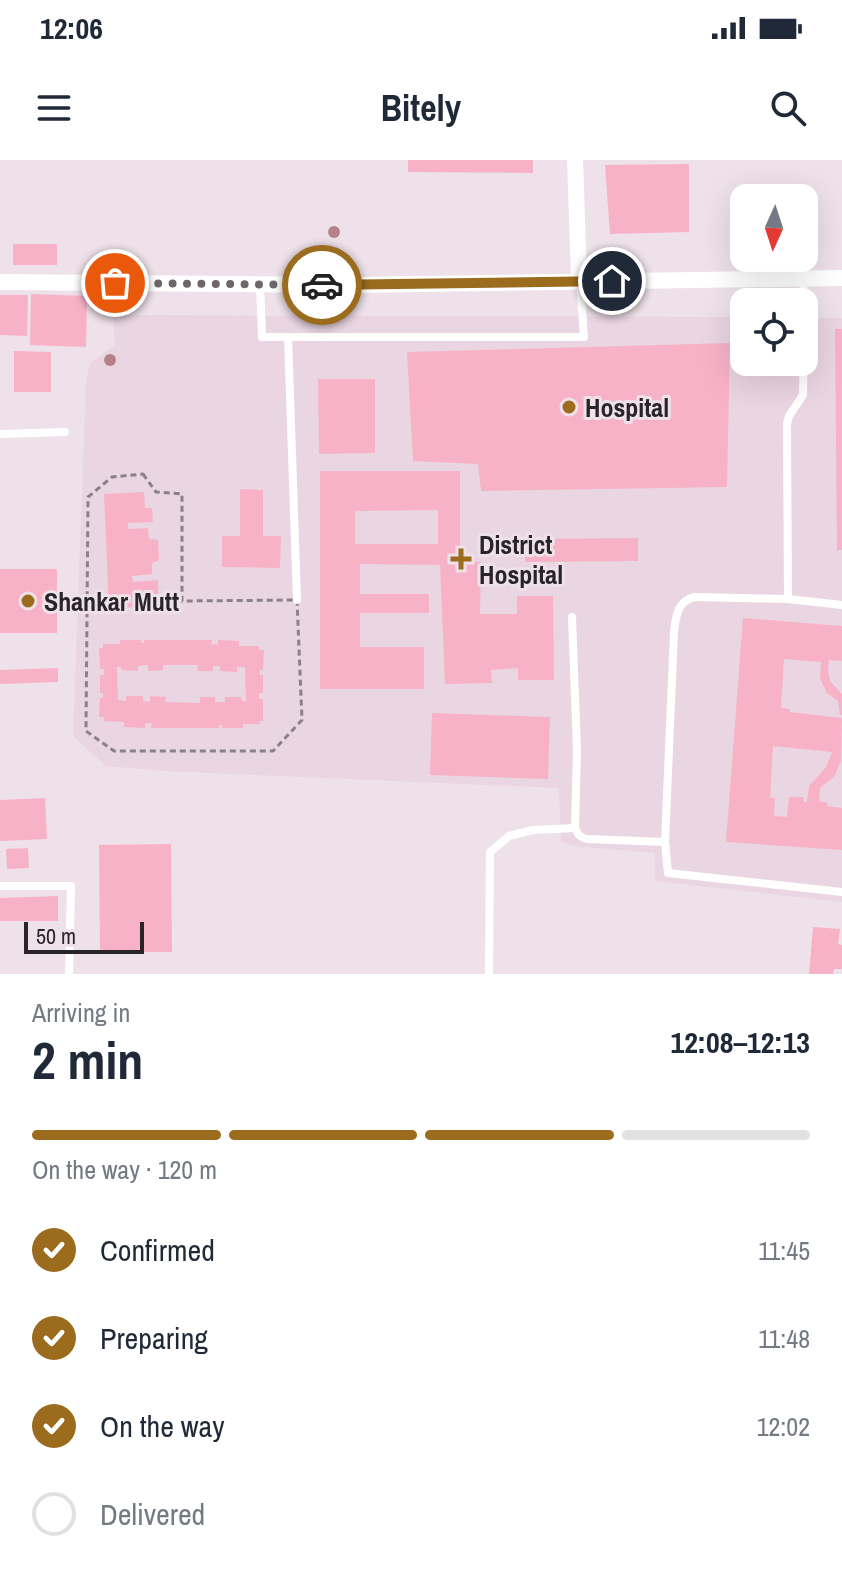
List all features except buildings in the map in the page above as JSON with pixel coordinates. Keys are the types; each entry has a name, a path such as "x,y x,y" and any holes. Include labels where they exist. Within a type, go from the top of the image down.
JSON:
{"street":[{"path":"575,160 579,280"},
{"path":"0,282 354,285 842,278"}],"lane":[{"path":"803,279 803,288"},
{"path":"260,284 262,337 584,337 579,280"},
{"path":"288,337 297,600"},
{"path":"788,599 787,436 789,416 803,395 803,376"},
{"path":"0,434 65,432"},
{"path":"842,605 788,599 686,599 678,610 674,632 665,842 668,873 842,892"},
{"path":"572,617 577,750 575,828 580,837 587,839 665,842"},
{"path":"489,974 490,852 509,836 533,830 575,828"},
{"path":"0,886 71,886 69,974"}],"path":[{"path":"143,474 156,492 182,494 182,601 297,600 302,720 273,751 114,751 86,731 88,497 112,477 143,474"}],"shaded area":[{"name":"District Hospital","path":"113,315 730,317 730,376 818,376 818,318 842,318 842,902 655,881 655,853 572,846 561,841 559,788 106,766 73,736 86,382 90,363 115,345"}],"way so far":[{"path":"115,283 322,285"}],"place":[{"name":"Hospital","path":"569,407"},
{"name":"District Hospital","path":"461,559"},
{"name":"Shankar Mutt","path":"28,601"}],"route":[{"path":"322,285 612,281"}]}
